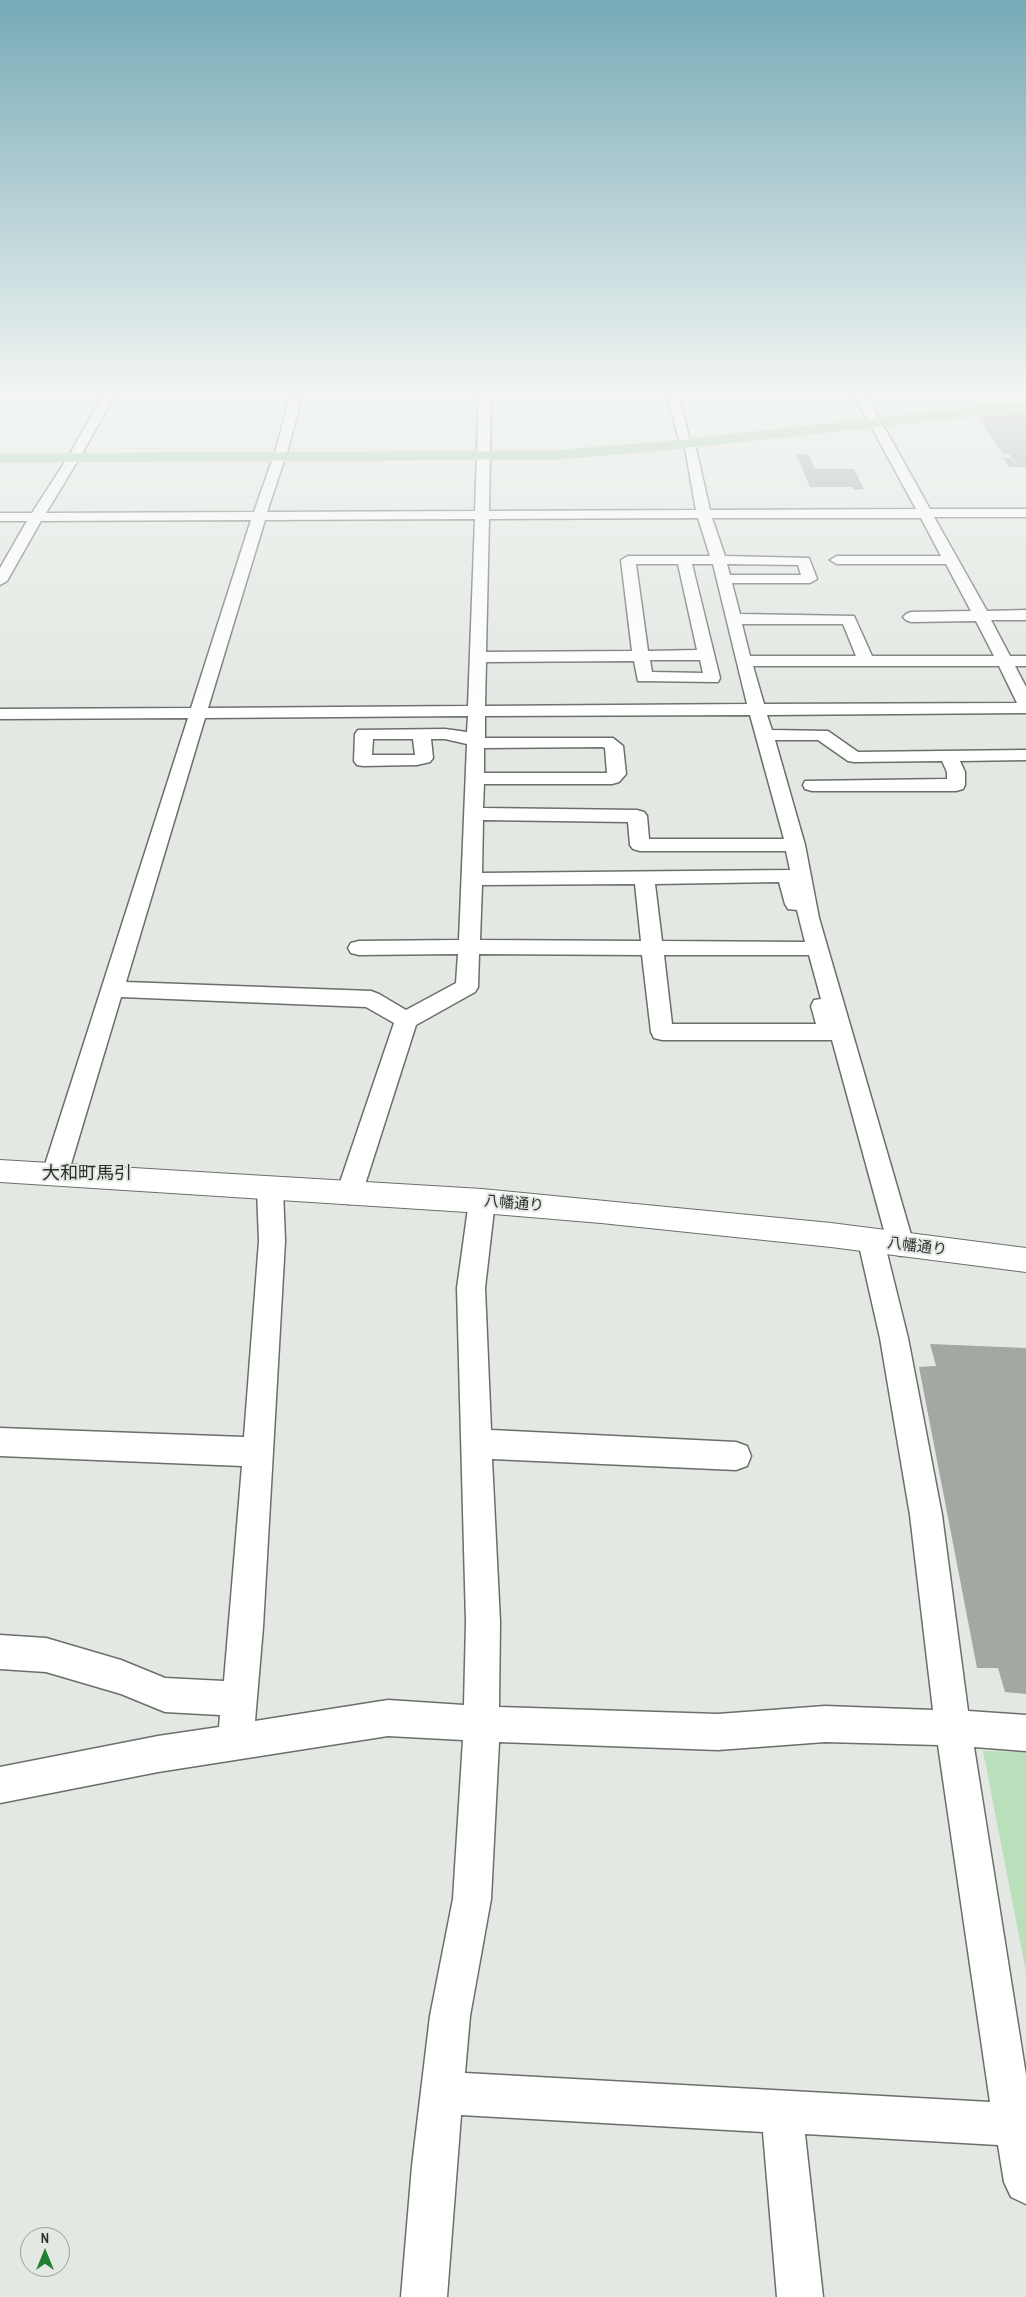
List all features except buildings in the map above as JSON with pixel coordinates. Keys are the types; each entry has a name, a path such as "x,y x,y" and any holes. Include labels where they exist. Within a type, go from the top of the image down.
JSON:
{"street":[{"path":"0,581 47,500"},
{"path":"54,1174 264,500"},
{"path":"349,1194 406,1020 467,987 472,879 481,500"},
{"path":"700,500 719,560 744,661 795,844 810,918 886,1243 894,1338 926,1515 953,1728 1003,2063 1026,2182"},
{"path":"917,500 1006,661 1026,703"},
{"path":"0,517 1026,514"},
{"path":"684,560 712,678 644,677 628,560 684,560 719,560 804,561 810,579 723,579"},
{"path":"837,560 950,560"},
{"path":"911,617 1026,615"},
{"path":"733,619 849,619 866,662"},
{"path":"477,657 707,655"},
{"path":"744,661 1026,661"},
{"path":"369,704 476,707 758,709 1026,708"},
{"path":"0,714 198,713 476,707"},
{"path":"421,734 444,734 475,741 607,742 614,746 617,774 612,778 474,779"},
{"path":"765,734 822,734 854,757 1026,755"},
{"path":"812,785 956,785 956,772 949,757"},
{"path":"473,814 637,816 640,845 795,844"},
{"path":"472,879 644,877 788,876 806,949 830,1032 662,1032 644,877"},
{"path":"359,948 806,949"},
{"path":"112,988 201,990 371,999 406,1020"},
{"name":"八幡通り","path":"0,1171 482,1201 601,1211 1026,1260"},
{"path":"235,1742 246,1628 272,1240 270,1189"},
{"path":"424,2297 450,2016 472,1899 480,1783 483,1622 470,1288 482,1201"},
{"path":"0,1442 257,1452"},
{"path":"475,1444 736,1456"},
{"path":"0,1652 46,1655 121,1677 165,1695 239,1699"},
{"path":"0,1785 158,1754 388,1718 481,1724 718,1732 824,1724 953,1728 1026,1733"},
{"path":"442,2093 1015,2125"},
{"path":"782,2112 800,2297"}],"green space":[{"path":"983,1751 1026,1752 1026,1972"}],"district":[{"name":"大和町馬引","path":"87,1174"}]}
